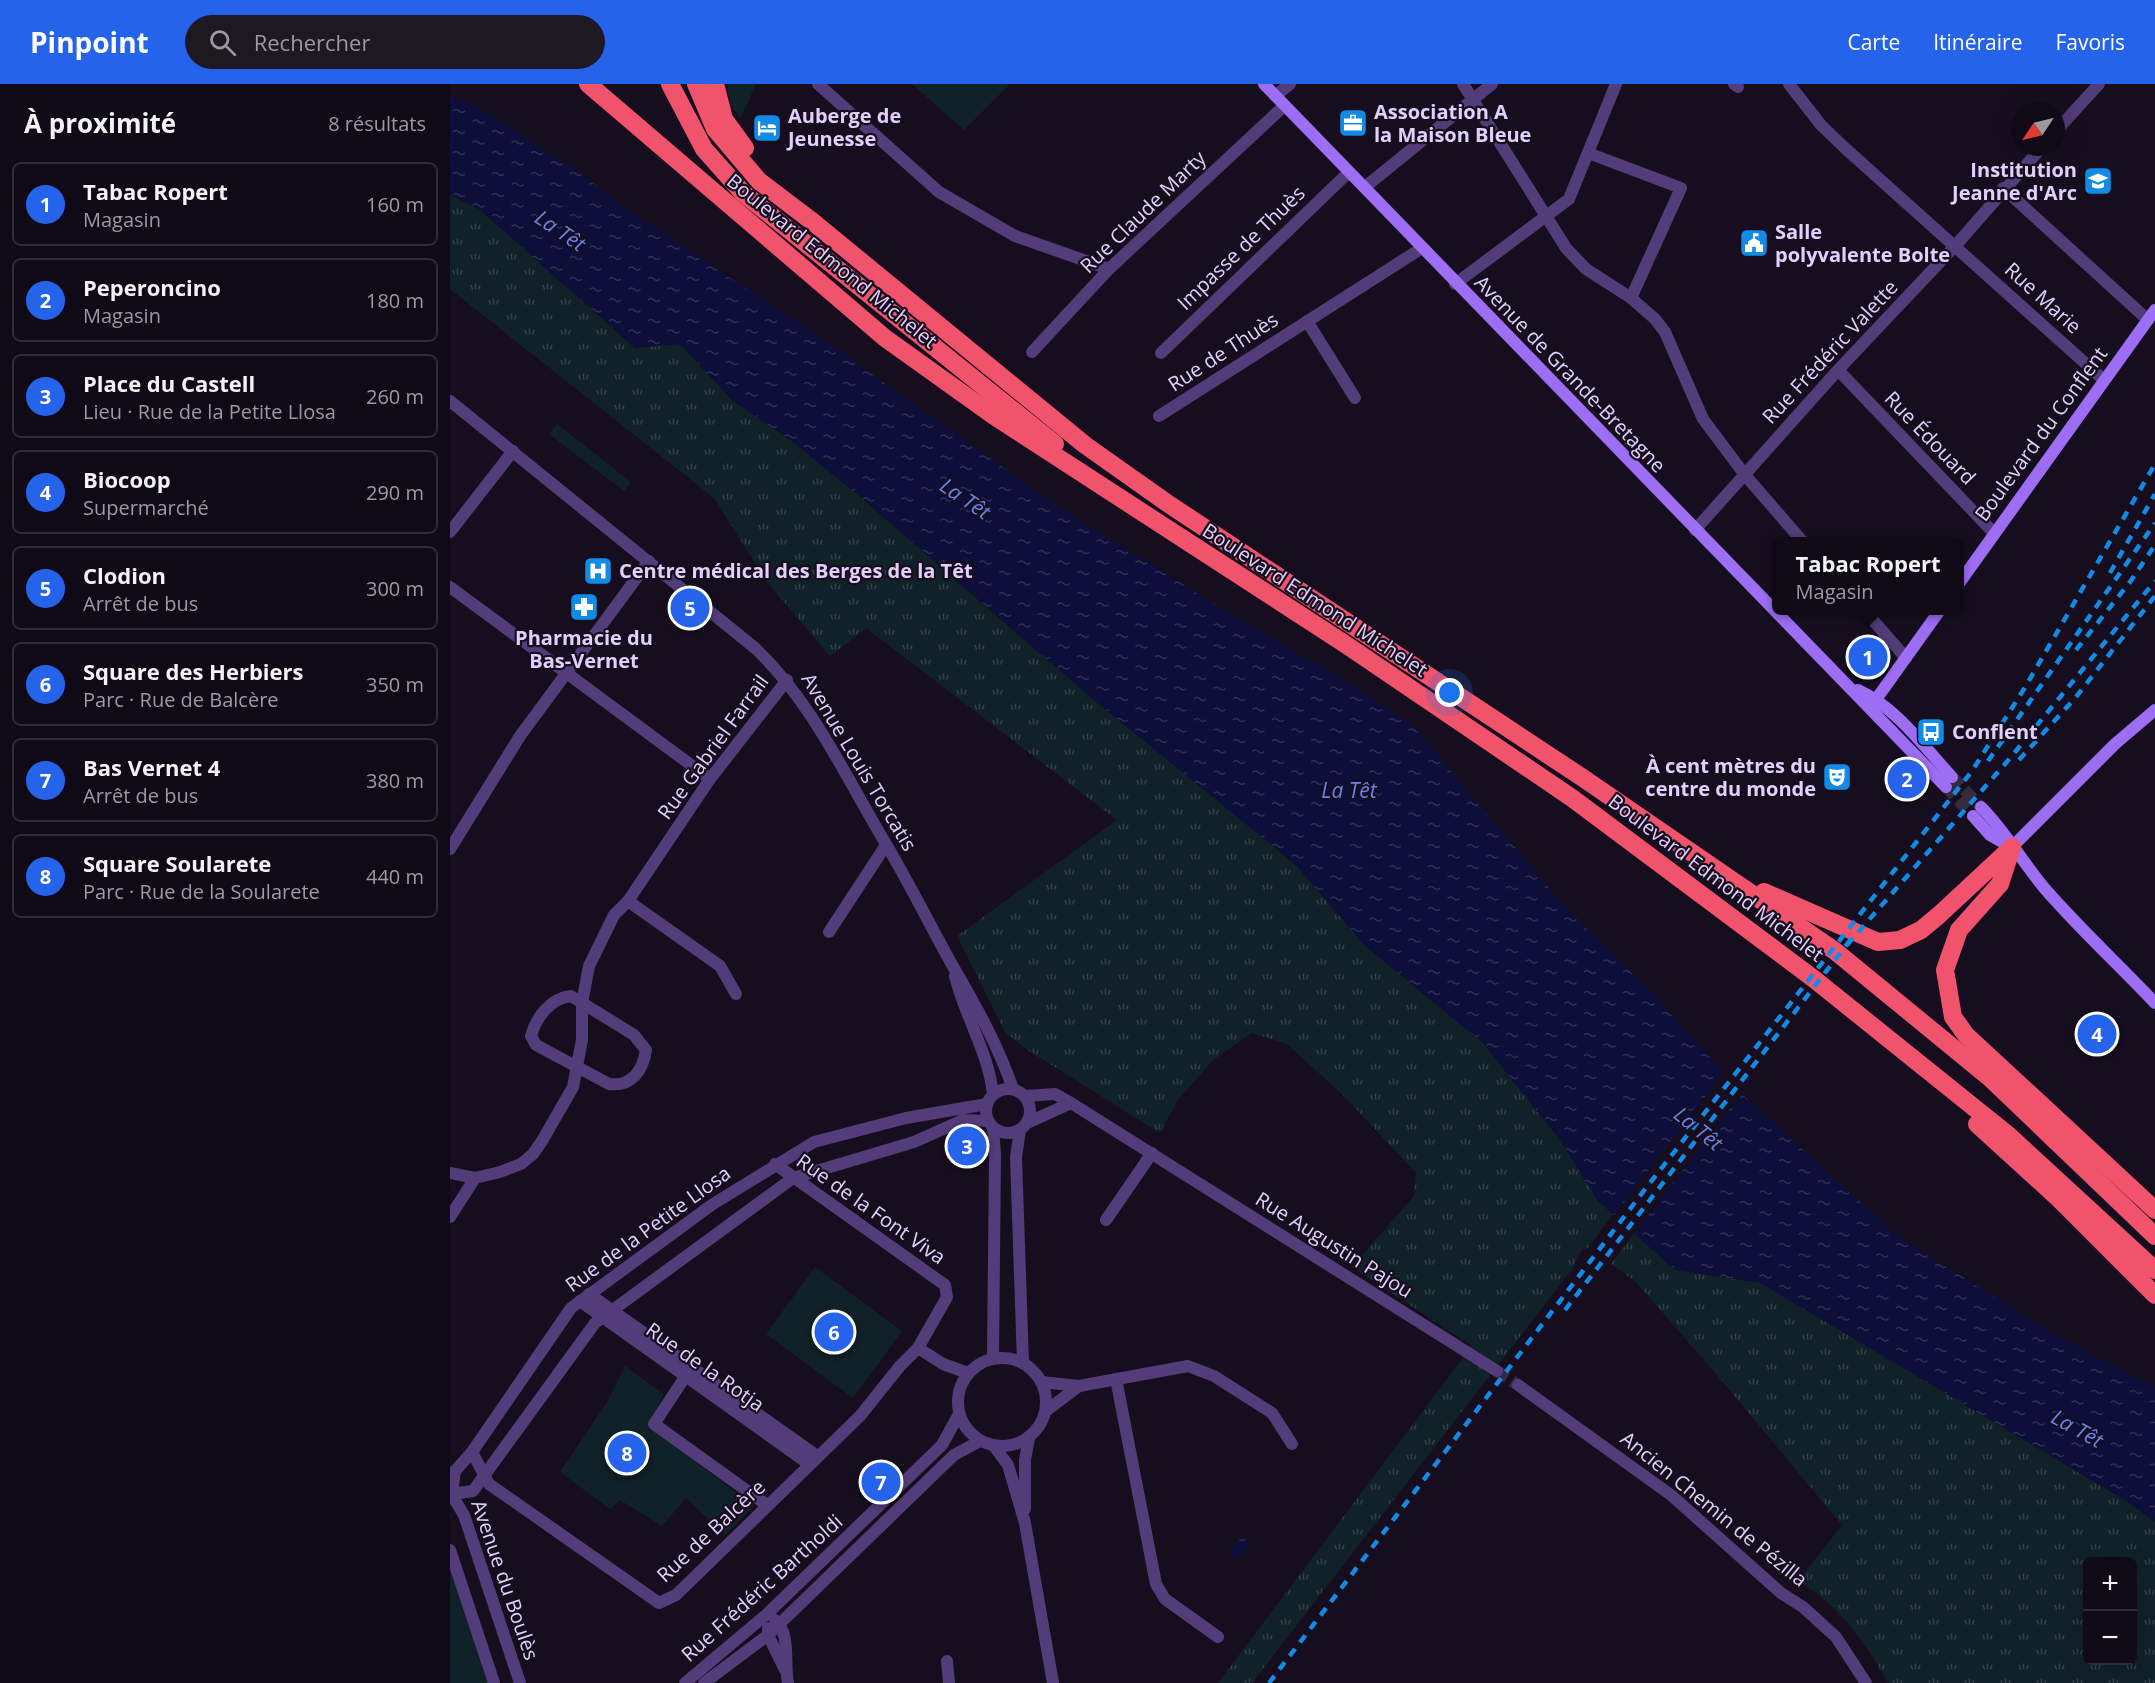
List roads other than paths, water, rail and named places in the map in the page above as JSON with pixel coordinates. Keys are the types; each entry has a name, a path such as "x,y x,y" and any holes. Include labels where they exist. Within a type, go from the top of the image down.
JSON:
{"highway":[{"name":"Boulevard Edmond Michelet","path":"588,84 885,338 994,416 1345,644 1572,798 1814,979 2007,1134 2155,1270"},
{"path":"670,84 704,149 743,193 1078,463 1197,550"},
{"path":"696,84 715,129 759,181 813,222"},
{"path":"716,84 724,119 753,159 813,222"},
{"name":"Boulevard Edmond Michelet","path":"813,222 1095,452 1170,505 1362,631 1835,951 1990,1078 2155,1236"},
{"path":"1718,871 1878,942 1900,940 1921,930 2012,847"},
{"path":"2012,847 2000,884 1959,930 1950,953 1945,970 1953,1017 1966,1035 2155,1210"},
{"path":"1855,1014 2057,1197 2155,1295"}],"main road":[{"name":"Avenue de Grande-Bretagne","path":"1264,84 1365,187 1455,284 1772,607"},
{"name":"Boulevard du Conflent","path":"1964,575 2152,315"},
{"name":"Avenue de Grande-Bretagne","path":"1780,615 1852,687 1873,703 1949,782"},
{"path":"1873,703 1936,615"},
{"path":"2012,847 2115,744 2155,710"},
{"path":"1977,812 1990,835 2012,847 2046,890 2155,1003"}],"street":[{"path":"818,84 939,192 1016,236 1109,269"},
{"path":"1275,96 1290,84"},
{"path":"1463,84 1566,248 1586,269 1632,297 1655,319 1665,332 1703,419 1744,475 1799,537"},
{"path":"1365,187 1492,84"},
{"path":"1455,284 1569,199 1616,84"},
{"name":"Rue Marie","path":"1789,84 1821,125 2104,380"},
{"path":"2065,121 2099,84"},
{"name":"Rue Claude Marty","path":"1032,352 1109,269 1284,105"},
{"path":"1588,153 1681,188 1632,297"},
{"name":"Rue Frédéric Valette","path":"1695,530 1838,370 1956,245 2003,188 2033,156"},
{"name":"Impasse de Thuès","path":"1161,353 1348,172"},
{"path":"2003,188 2152,315"},
{"name":"Rue de Thuès","path":"1159,416 1422,248"},
{"name":"Rue de Thuès","path":"1307,321 1355,398"},
{"name":"Rue Édouard","path":"1838,370 1994,533"},
{"name":"Avenue Louis Torcatis","path":"450,401 755,648 787,680 817,724 952,963 1000,1056 1013,1089"},
{"path":"450,532 513,451"},
{"path":"450,849 520,736 649,561"},
{"path":"450,587 710,779"},
{"path":"1868,615 1906,658"},
{"name":"Rue Gabriel Farrail","path":"475,1178 521,1164 533,1154 573,1088 582,1040 582,1003 589,966 614,915 627,901 710,779 787,680"},
{"path":"829,932 886,845"},
{"path":"627,901 720,966 736,994"},
{"name":"Avenue Louis Torcatis","path":"952,963 960,996 991,1072 990,1099"},
{"path":"571,996 582,1003 634,1035 646,1050 643,1065 631,1080 619,1085 609,1084 575,1068 536,1045 531,1036 551,1002 571,996"},
{"path":"993,1358 995,1155 990,1099 999,1091 1013,1089 1025,1096 1030,1109 1016,1158 1023,1363"},
{"name":"Rue Augustin Pajou","path":"1025,1096 1054,1094 1071,1103 1497,1371"},
{"name":"Rue de la Petite Llosa","path":"451,1494 455,1471 472,1452 571,1308 584,1297 713,1204 814,1142 990,1099"},
{"path":"451,1494 473,1491 595,1323 793,1178 914,1142 963,1120 991,1125 1006,1134 1071,1103"},
{"path":"1106,1220 1152,1153"},
{"name":"Rue de la Font Viva","path":"775,1164 945,1285 947,1297 918,1348"},
{"path":"450,1173 475,1178 450,1216"},
{"name":"Rue de la Rotja","path":"584,1297 686,1377 813,1460"},
{"name":"Rue de la Rotja","path":"606,1314 813,1460"},
{"path":"918,1348 944,1364 968,1373"},
{"name":"Rue de Balcère","path":"472,1452 489,1484 659,1603 676,1595 860,1416 900,1366 918,1348"},
{"path":"993,1358 1009,1358 1023,1363 1034,1371 1042,1382 1046,1396 1043,1421 1029,1438 1018,1444 994,1446 980,1441 971,1434 959,1414 958,1400 961,1386 968,1373 979,1364 993,1358"},
{"path":"1042,1382 1079,1386 1188,1366 1214,1376 1272,1413 1292,1444"},
{"path":"686,1377 654,1424 767,1505"},
{"path":"1116,1379 1156,1584 1164,1599 1218,1637"},
{"name":"Ancien Chemin de Pézilla","path":"1518,1385 1671,1495 1781,1593 1803,1607 1836,1637 1866,1683"},
{"path":"1046,1411 1079,1386"},
{"name":"Rue Frédéric Bartholdi","path":"685,1683 767,1614 942,1445 959,1414"},
{"path":"1024,1523 1025,1460 1029,1438"},
{"name":"Rue Frédéric Bartholdi","path":"704,1683 768,1635 954,1455 980,1441"},
{"path":"994,1446 1008,1465 1024,1523 1053,1683"},
{"name":"Avenue du Boulès","path":"451,1494 464,1515 520,1683"},
{"path":"450,1550 494,1683"},
{"path":"767,1614 780,1623 786,1646 787,1677"},
{"path":"767,1614 768,1635 787,1677"},
{"path":"947,1661 949,1683"}],"water":[{"name":"La Têt","path":"450,96 480,108 584,176 628,210 831,345 1062,509 1221,608 1362,691 1411,724 1569,911 1657,998 1745,1097 1898,1236 2053,1334 2155,1387 2155,1522 2131,1504 1761,1283 1675,1270 1598,1201 1560,1140 1483,1043 1364,945 1297,866 1096,702 864,500 793,442 732,400 680,344 635,348 479,209 450,195"},
{"path":"1242,1536 1251,1543 1238,1559 1229,1553"}],"tunnel":[{"path":"1952,777 1981,807"},
{"path":"1946,787 1973,816"},
{"path":"1497,1371 1518,1385"}],"railway":[{"path":"1269,1683 1646,1188 1972,771 2024,689 2155,464"},
{"path":"2110,573 2155,494"},
{"path":"1988,761 2155,523"},
{"path":"2076,650 2130,582 2155,545"},
{"path":"1847,945 2011,757 2155,581"},
{"path":"2019,760 2076,697 2155,596"},
{"path":"1565,1310 1851,939"}],"place":[{"name":"Association A la Maison Bleue","path":"1353,123"},
{"name":"Auberge de Jeunesse","path":"767,128"},
{"name":"Institution Jeanne d'Arc","path":"2098,181"},
{"name":"Salle polyvalente Bolte","path":"1754,243"},
{"name":"Centre médical des Berges de la Têt","path":"598,571"},
{"name":"Pharmacie du Bas-Vernet","path":"584,607"},
{"name":"Clodion","path":"690,608"},
{"name":"Tabac Ropert","path":"1868,657"},
{"name":"Conflent","path":"1931,732"},
{"name":"À cent mètres du centre du monde","path":"1837,777"},
{"name":"Peperoncino","path":"1907,779"},
{"name":"Biocoop","path":"2097,1034"},
{"name":"Place du Castell","path":"967,1146"},
{"name":"Square des Herbiers","path":"834,1332"},
{"name":"Square Soularete","path":"627,1453"},
{"name":"Bas Vernet 4","path":"881,1482"}]}
